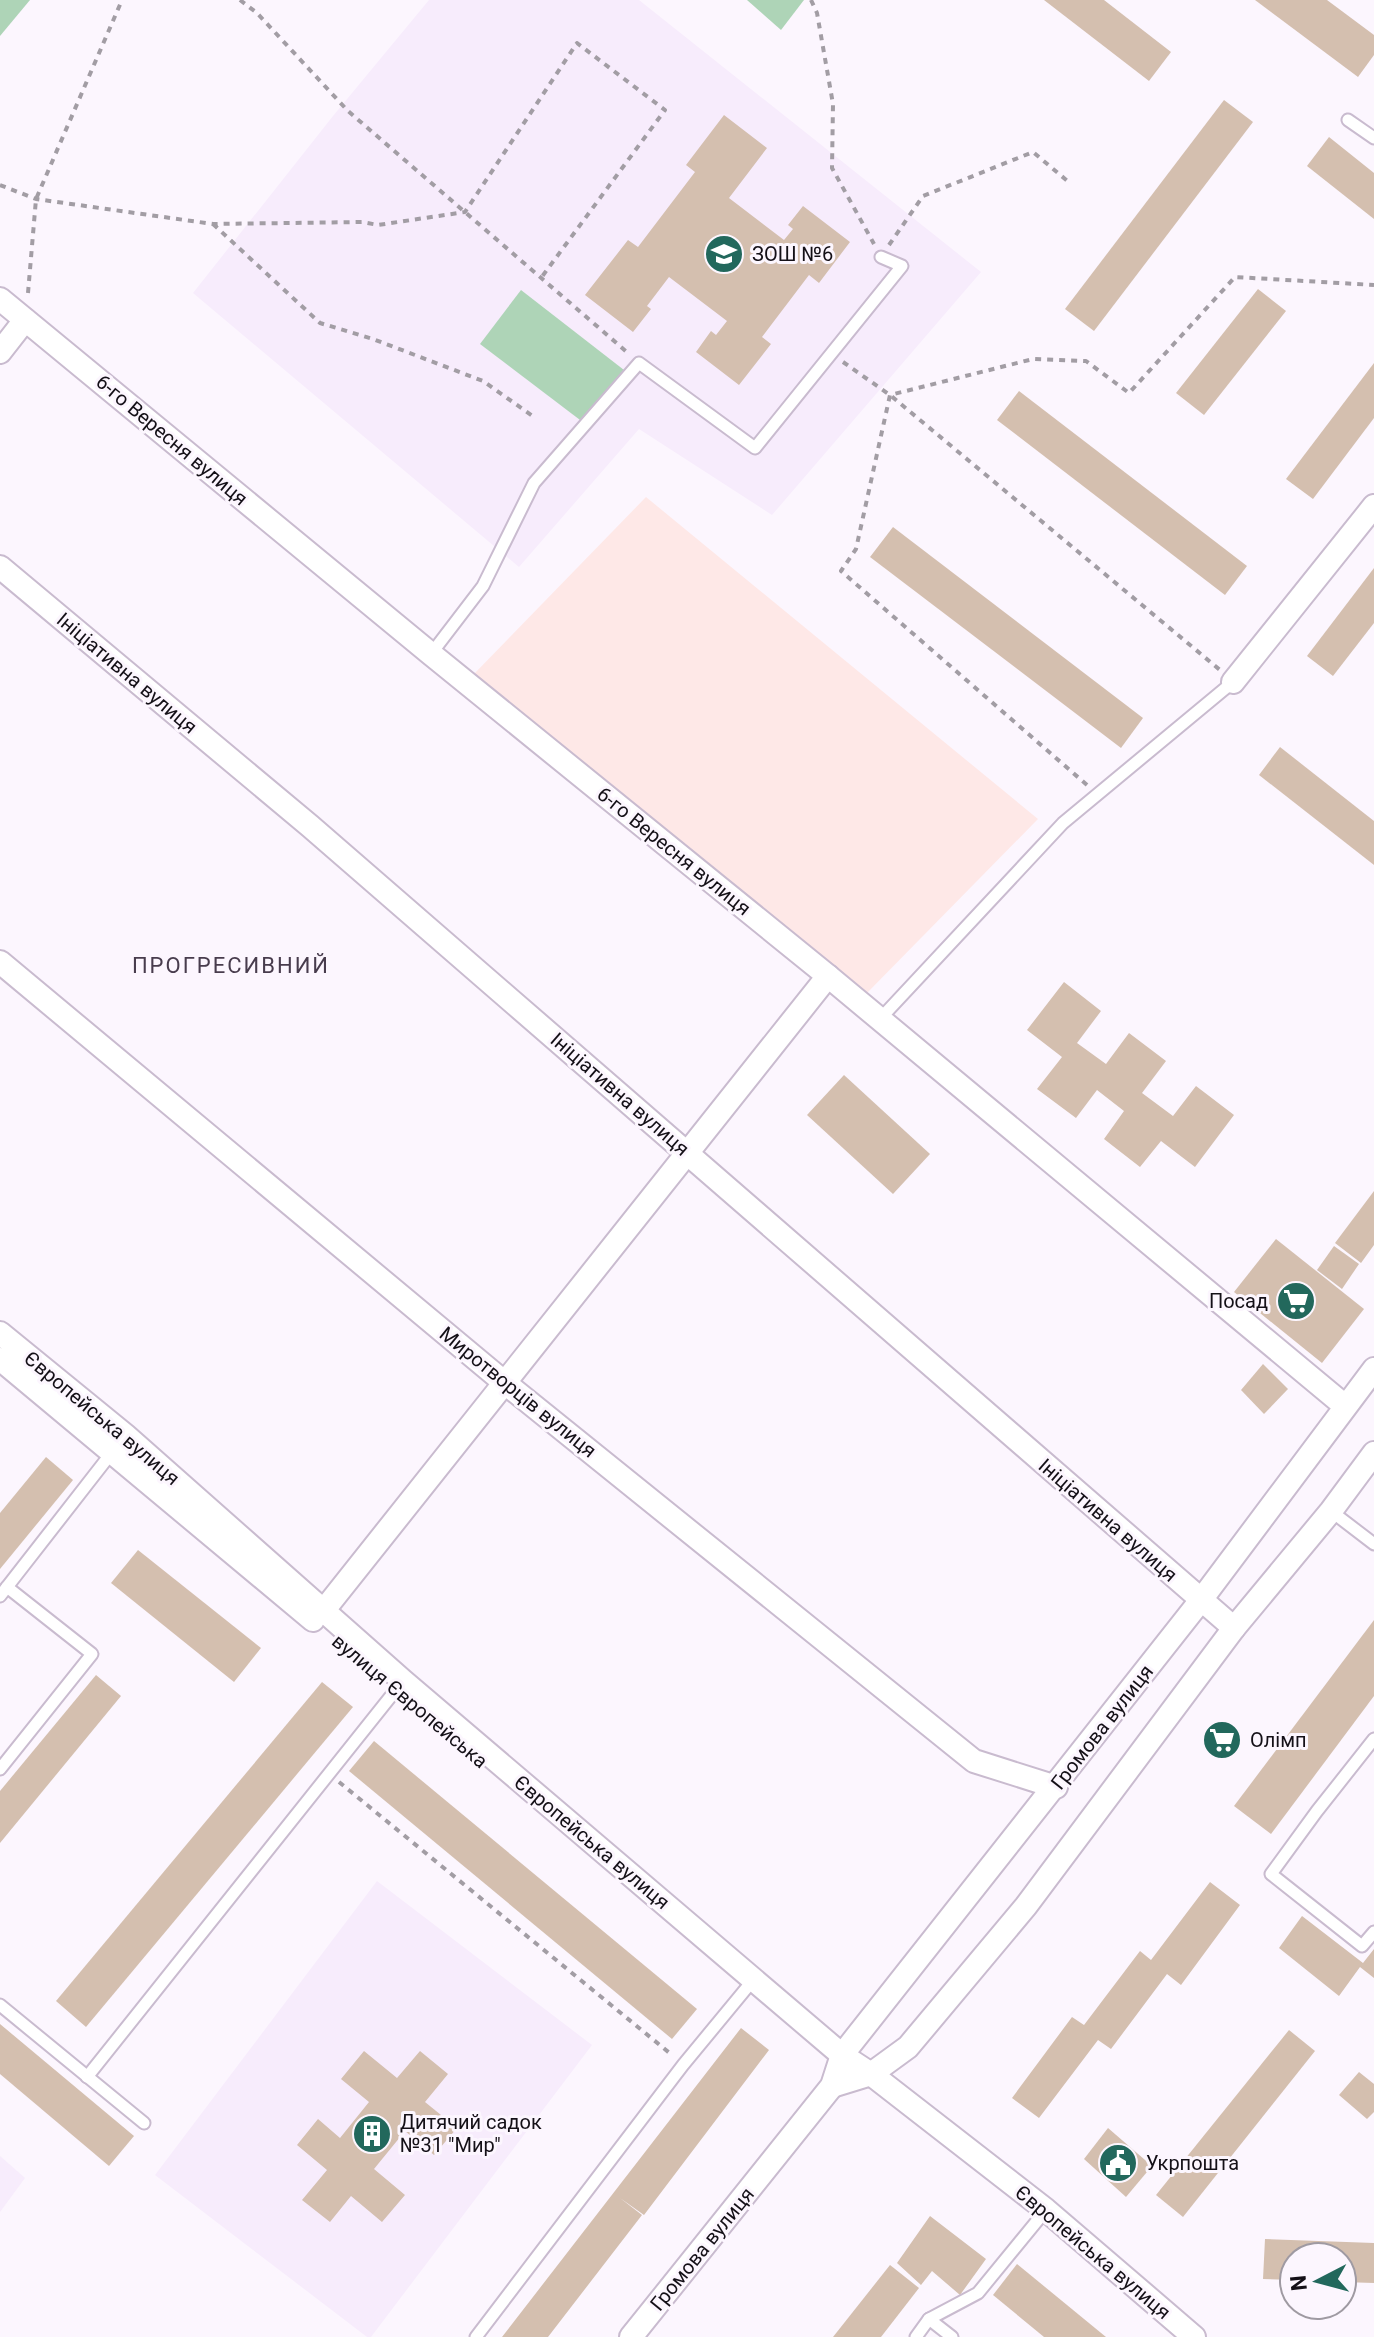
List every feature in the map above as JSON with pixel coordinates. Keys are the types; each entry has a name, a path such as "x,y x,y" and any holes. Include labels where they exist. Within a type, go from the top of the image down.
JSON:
{"street":[{"name":"6-го Вересня вулиця","path":"0,299 828,976 1345,1406"},
{"path":"0,352 25,320"},
{"path":"1233,682 1374,506"},
{"name":"Ініціативна вулиця","path":"0,567 310,826 1234,1628"},
{"name":"Миротворців вулиця","path":"0,962 505,1383 974,1761 1056,1787"},
{"path":"324,1610 828,976"},
{"name":"Європейська вулиця","path":"0,1333 125,1435 403,1681 842,2055 871,2074 1046,2210 1194,2337"},
{"name":"вулиця Європейська","path":"0,1359 820,2042"},
{"name":"Громова вулиця","path":"631,2337 832,2086 842,2055 1056,1787 1374,1369"},
{"path":"832,2086 871,2074 908,2047 1026,1906 1234,1628 1331,1511 1374,1453"}],"lane":[{"path":"1348,120 1374,138"},
{"path":"431,654 483,586 534,483 639,363 755,448 902,266 881,257"},
{"path":"880,1019 1063,823 1233,682"},
{"path":"0,1769 92,1654 3,1592 125,1435"},
{"path":"1331,1511 1374,1544"},
{"path":"87,2077 403,1681"},
{"path":"1374,1739 1271,1874 1362,1946 1374,1932"},
{"path":"476,2337 683,2065 754,1979"},
{"path":"0,2005 144,2123"},
{"path":"916,2337 929,2319 978,2293 1046,2210"},
{"path":"929,2319 952,2337"}],"path":[{"path":"25,320 36,199 122,0"},
{"path":"240,0 257,13 348,111 639,363"},
{"path":"811,0 817,13 833,104 832,168 881,257 923,196 1033,152 1071,184"},
{"path":"0,185 36,199 213,224 362,222 378,225 465,212 577,43 665,110 541,278"},
{"path":"213,224 320,323 373,339 483,381 534,417"},
{"path":"890,395 1033,359 1086,361 1129,393 1235,277 1374,285"},
{"path":"831,354 890,395 1233,682"},
{"path":"890,395 856,549 841,571 1098,795"},
{"path":"329,1773 683,2065"}],"shaded area":[{"path":"429,0 639,0 981,272 772,515 639,429 519,567 193,293"},
{"path":"646,497 1038,819 866,994 473,675"},
{"path":"377,1881 592,2045 371,2337 367,2337 155,2175"},
{"path":"0,2156 25,2178 0,2212"}],"green space":[{"path":"0,0 30,0 0,36"},
{"path":"747,0 804,0 781,30"},
{"path":"521,290 624,370 584,423 480,344"}],"building":[{"path":"1044,0 1104,0 1171,52 1149,81"},
{"path":"1255,0 1327,0 1374,35 1374,55 1358,77"},
{"path":"1224,100 1253,122 1094,331 1065,309"},
{"path":"724,115 767,148 729,198 784,240 793,229 788,225 803,206 850,242 819,283 809,275 762,337 771,344 739,385 696,352 711,331 716,335 727,321 669,277 647,306 651,309 633,332 585,295 628,240 638,247 695,172 686,165"},
{"path":"1329,137 1374,173 1374,219 1307,166"},
{"path":"1258,289 1286,311 1204,415 1176,393"},
{"path":"1374,363 1374,418 1313,499 1286,479"},
{"path":"1019,391 1247,566 1225,595 997,420"},
{"path":"893,527 1143,718 1121,748 870,557"},
{"path":"1374,568 1374,623 1333,676 1307,656"},
{"path":"1280,747 1374,821 1374,865 1259,775"},
{"path":"1064,982 1101,1011 1077,1043 1106,1064 1129,1033 1166,1061 1142,1093 1173,1116 1196,1086 1234,1115 1195,1167 1161,1141 1140,1167 1104,1139 1124,1111 1097,1090 1076,1118 1037,1089 1062,1057 1027,1030"},
{"path":"844,1075 930,1154 893,1194 807,1115"},
{"path":"1374,1191 1374,1245 1361,1263 1335,1243"},
{"path":"1276,1239 1364,1309 1322,1363 1234,1292"},
{"path":"1334,1246 1359,1264 1342,1289 1317,1270"},
{"path":"1263,1364 1288,1389 1264,1414 1241,1390"},
{"path":"46,1457 73,1480 0,1569 0,1513"},
{"path":"138,1550 261,1648 234,1682 111,1583"},
{"path":"1374,1620 1374,1696 1271,1834 1234,1806"},
{"path":"96,1675 121,1696 0,1843 0,1791"},
{"path":"322,1682 353,1707 86,2027 56,2001"},
{"path":"374,1741 697,2009 672,2039 349,1771"},
{"path":"1210,1882 1240,1905 1181,1985 1167,1974 1111,2049 1098,2040 1039,2118 1012,2098 1072,2017 1084,2025 1140,1951 1151,1960"},
{"path":"1302,1916 1363,1963 1374,1949 1374,1978 1360,1967 1339,1996 1279,1948"},
{"path":"0,2024 134,2136 109,2166 0,2074"},
{"path":"741,2028 769,2050 644,2215 620,2198 642,2215 548,2337 502,2337"},
{"path":"1289,2030 1315,2051 1183,2217 1156,2195"},
{"name":"Дитячий садок №31 \"Мир\"","path":"364,2051 397,2078 420,2051 448,2074 425,2102 457,2128 434,2155 405,2131 374,2169 405,2195 382,2222 351,2196 330,2222 302,2200 327,2170 297,2145 318,2119 340,2138 369,2102 341,2079"},
{"path":"1359,2072 1374,2084 1374,2112 1367,2119 1339,2095"},
{"name":"Укрпошта","path":"1108,2128 1152,2166 1126,2197 1084,2159"},
{"path":"930,2216 986,2259 960,2295 932,2271 921,2285 897,2263"},
{"path":"1265,2239 1320,2241 1278,2241 1278,2279 1263,2279"},
{"path":"1358,2242 1374,2243 1374,2283 1358,2282"},
{"path":"1017,2264 1106,2337 1044,2337 993,2295"},
{"path":"890,2265 919,2288 881,2337 833,2337"}],"place":[{"name":"ЗОШ №6","path":"724,254"},
{"name":"Посад","path":"1296,1301"},
{"name":"Олімп","path":"1222,1740"},
{"name":"Дитячий садок №31 \"Мир\"","path":"372,2134"},
{"name":"Укрпошта","path":"1118,2163"}],"district":[{"name":"ПРОГРЕСИВНИЙ","path":"231,965"}]}
